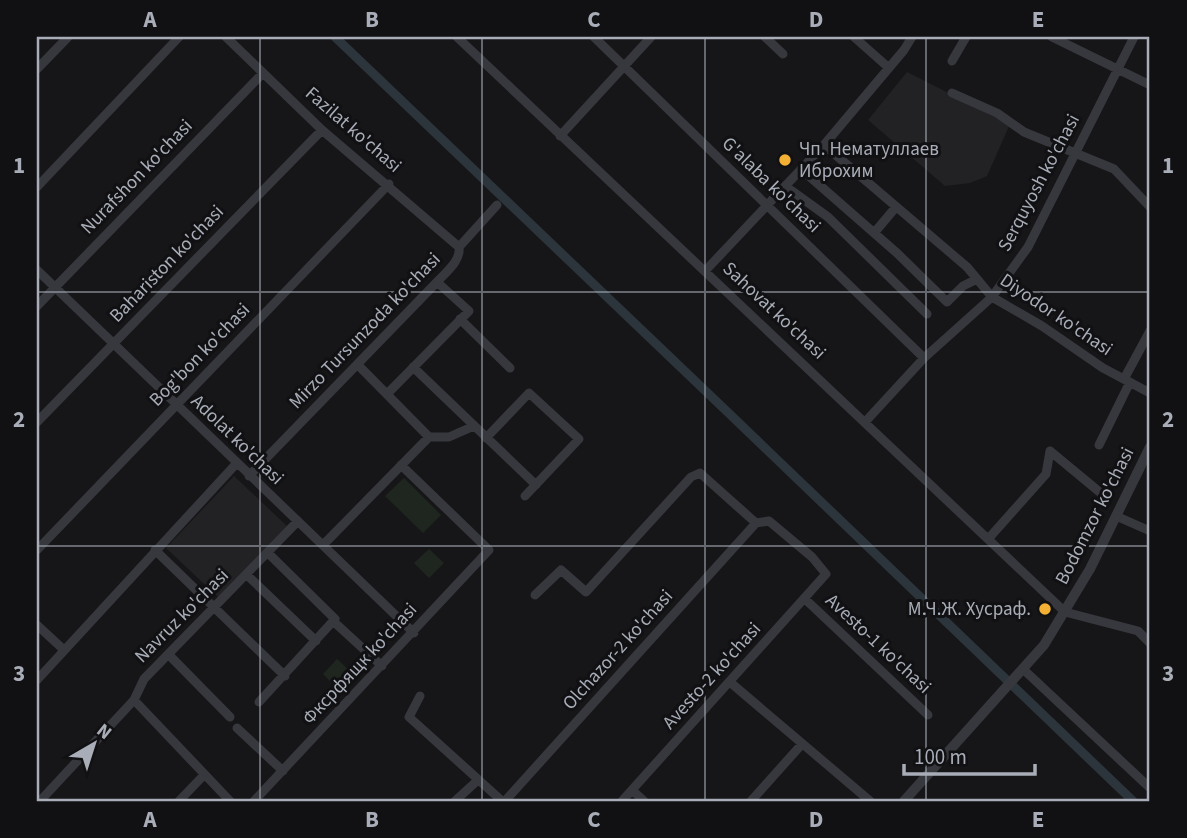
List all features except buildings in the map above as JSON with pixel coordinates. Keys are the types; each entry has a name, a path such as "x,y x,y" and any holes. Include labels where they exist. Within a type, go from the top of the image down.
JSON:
{"street":[{"path":"37,69 68,37"},
{"path":"37,187 179,37"},
{"name":"Fazilat ko'chasi","path":"226,37 322,130 389,184 459,247"},
{"name":"Sahovat ko'chasi","path":"457,37 1065,612"},
{"name":"G'alaba ko'chasi","path":"594,37 925,358"},
{"path":"560,136 651,37"},
{"path":"765,37 783,54"},
{"path":"854,37 889,68"},
{"path":"706,270 824,145 912,37"},
{"path":"953,61 966,37"},
{"path":"1052,37 1150,85"},
{"name":"Serquyosh ko'chasi","path":"866,421 925,358 992,297 1028,247 1134,37"},
{"name":"Nurafshon ko'chasi","path":"37,306 263,73"},
{"path":"952,93 997,113 1024,132 1077,151 1114,169 1150,207"},
{"name":"Bahariston ko'chasi","path":"37,422 322,130"},
{"name":"Diyodor ko'chasi","path":"824,145 977,279 992,297 1150,393"},
{"path":"801,169 947,302 963,286 977,279"},
{"name":"Bog'bon ko'chasi","path":"37,551 389,184"},
{"path":"785,186 828,217 927,314"},
{"name":"Mirzo Tursunzoda ko'chasi","path":"249,476 438,282 460,254 459,247 497,205"},
{"path":"874,233 896,207"},
{"name":"Adolat ko'chasi","path":"37,270 414,633"},
{"path":"388,393 469,311 438,282"},
{"path":"460,319 510,368"},
{"path":"1099,445 1150,331"},
{"path":"358,365 429,437"},
{"path":"413,367 536,485"},
{"path":"486,438 529,393 579,439 525,496"},
{"path":"323,545 429,437 449,437 474,426"},
{"name":"Bodomzor ko'chasi","path":"904,801 1021,673 1065,612 1150,447"},
{"path":"989,538 1046,474 1049,451 1102,494"},
{"path":"37,680 236,464"},
{"name":"Фксрфящк ko'chasi","path":"254,801 489,550 401,465"},
{"path":"534,596 561,570 586,592 691,477 700,473 756,523"},
{"path":"1116,516 1150,531"},
{"name":"Avesto-2 ko'chasi","path":"622,801 826,575 812,557 769,521 756,523"},
{"name":"Navruz ko'chasi","path":"40,801 135,700 144,679 298,522"},
{"name":"Olchazor-2 ko'chasi","path":"504,801 756,523"},
{"path":"155,550 285,676"},
{"path":"268,554 382,666"},
{"path":"247,575 316,641"},
{"name":"Avesto-1 ko'chasi","path":"805,598 928,715"},
{"path":"1065,612 1138,631 1150,643"},
{"path":"259,702 334,620"},
{"path":"37,625 64,650"},
{"path":"169,655 230,717"},
{"path":"1021,673 1150,788"},
{"path":"731,682 870,801"},
{"path":"420,695 409,717 504,801"},
{"path":"135,700 230,801"},
{"path":"237,728 283,771"},
{"path":"751,801 802,744"},
{"path":"179,801 204,775"},
{"path":"455,801 478,780"},
{"path":"632,790 644,801"}],"shaded area":[{"path":"907,72 1010,124 987,176 970,183 945,186 868,120"},
{"path":"234,476 287,526 219,598 166,548"},
{"path":"404,478 441,515 423,533 385,496"},
{"path":"429,549 444,563 429,578 414,563"},
{"path":"337,659 352,673 337,688 323,674"}],"waterway":[{"path":"335,37 1133,801"}],"place":[{"name":"Чп. Нематуллаев Иброхим","path":"785,160"},
{"name":"М.Ч.Ж. Хусраф.","path":"1045,609"}]}
